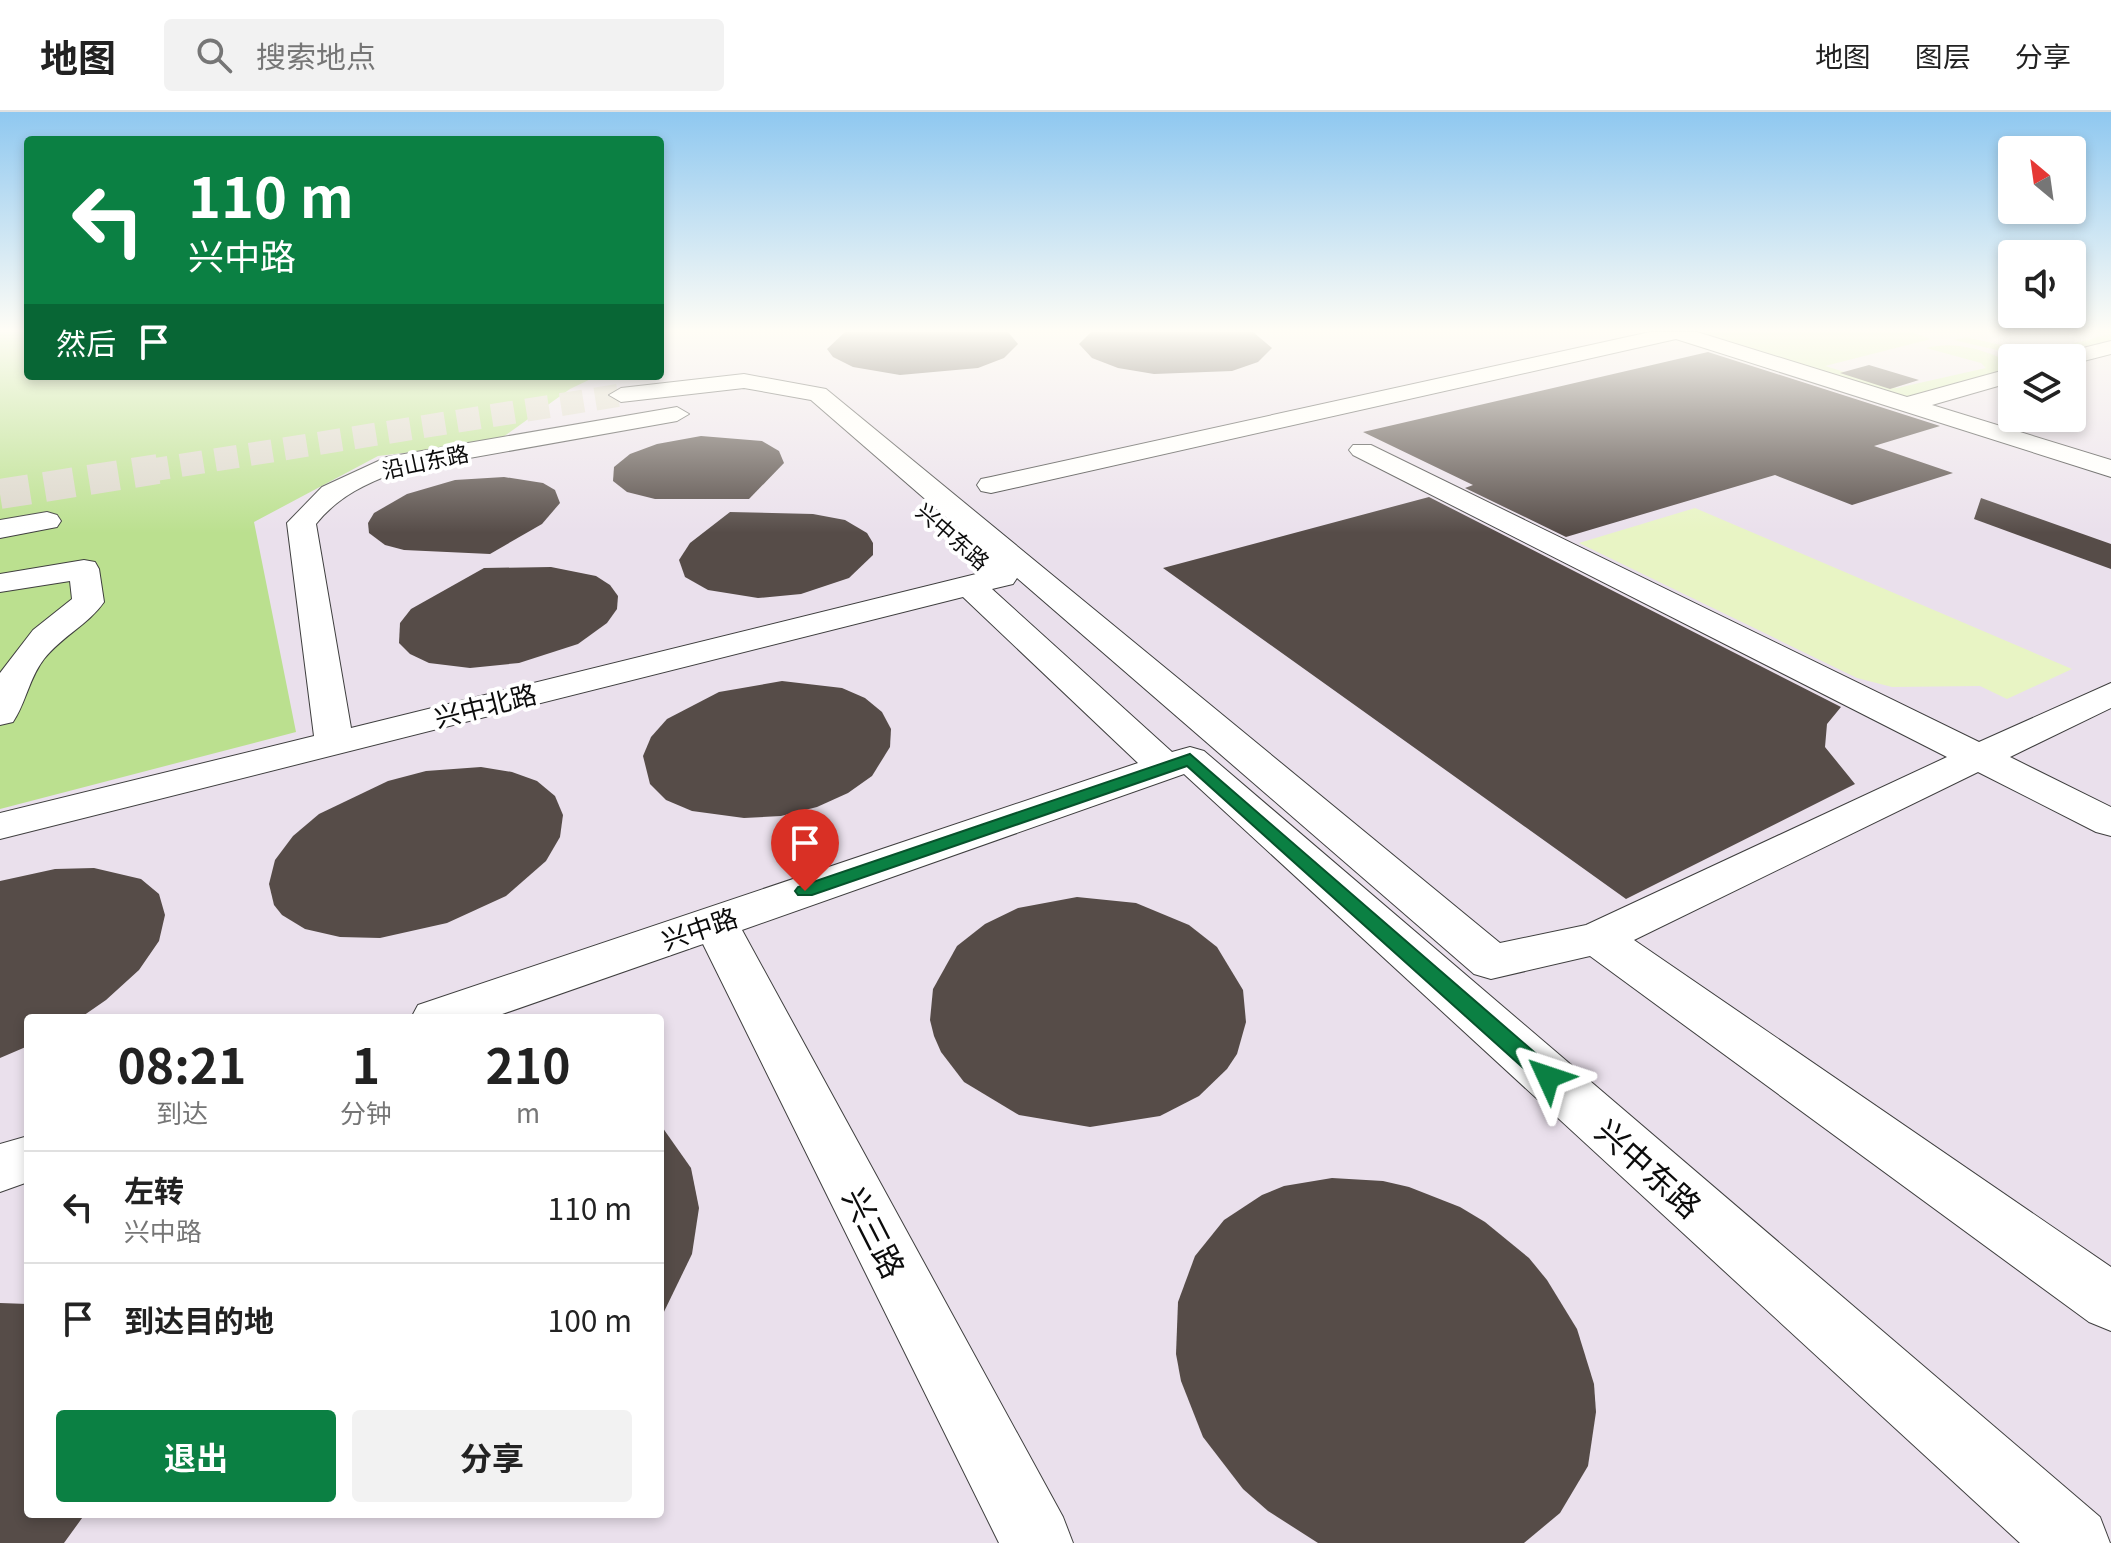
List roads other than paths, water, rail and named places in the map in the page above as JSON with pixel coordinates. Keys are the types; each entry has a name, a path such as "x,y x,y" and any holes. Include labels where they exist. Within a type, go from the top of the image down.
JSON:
{"lane":[{"name":"沿山东路","path":"334,741 301,523 317,502 354,478 396,463 780,399"},
{"name":"兴中东路","path":"796,399 1002,577 970,586"},
{"path":"824,399 1491,962 1598,938 2111,694"},
{"path":"991,485 1381,399"},
{"path":"1886,399 2111,469"},
{"path":"1906,405 1928,399"},
{"path":"1362,450 2111,823"},
{"path":"0,529 47,521"},
{"path":"0,583 84,569 88,602 55,624 31,650 12,677 0,714"},
{"name":"兴中东路","path":"970,586 1178,763 2074,1543"},
{"name":"兴中北路","path":"0,826 970,586"},
{"path":"2068,715 2111,733"},
{"name":"兴中路","path":"448,1014 1178,763"},
{"name":"兴三路","path":"715,922 1037,1543"},
{"path":"1598,938 2111,1302"},
{"path":"0,1168 24,1160"}],"tunnel":[{"path":"146,471 597,399"},
{"path":"0,494 158,469"}]}
